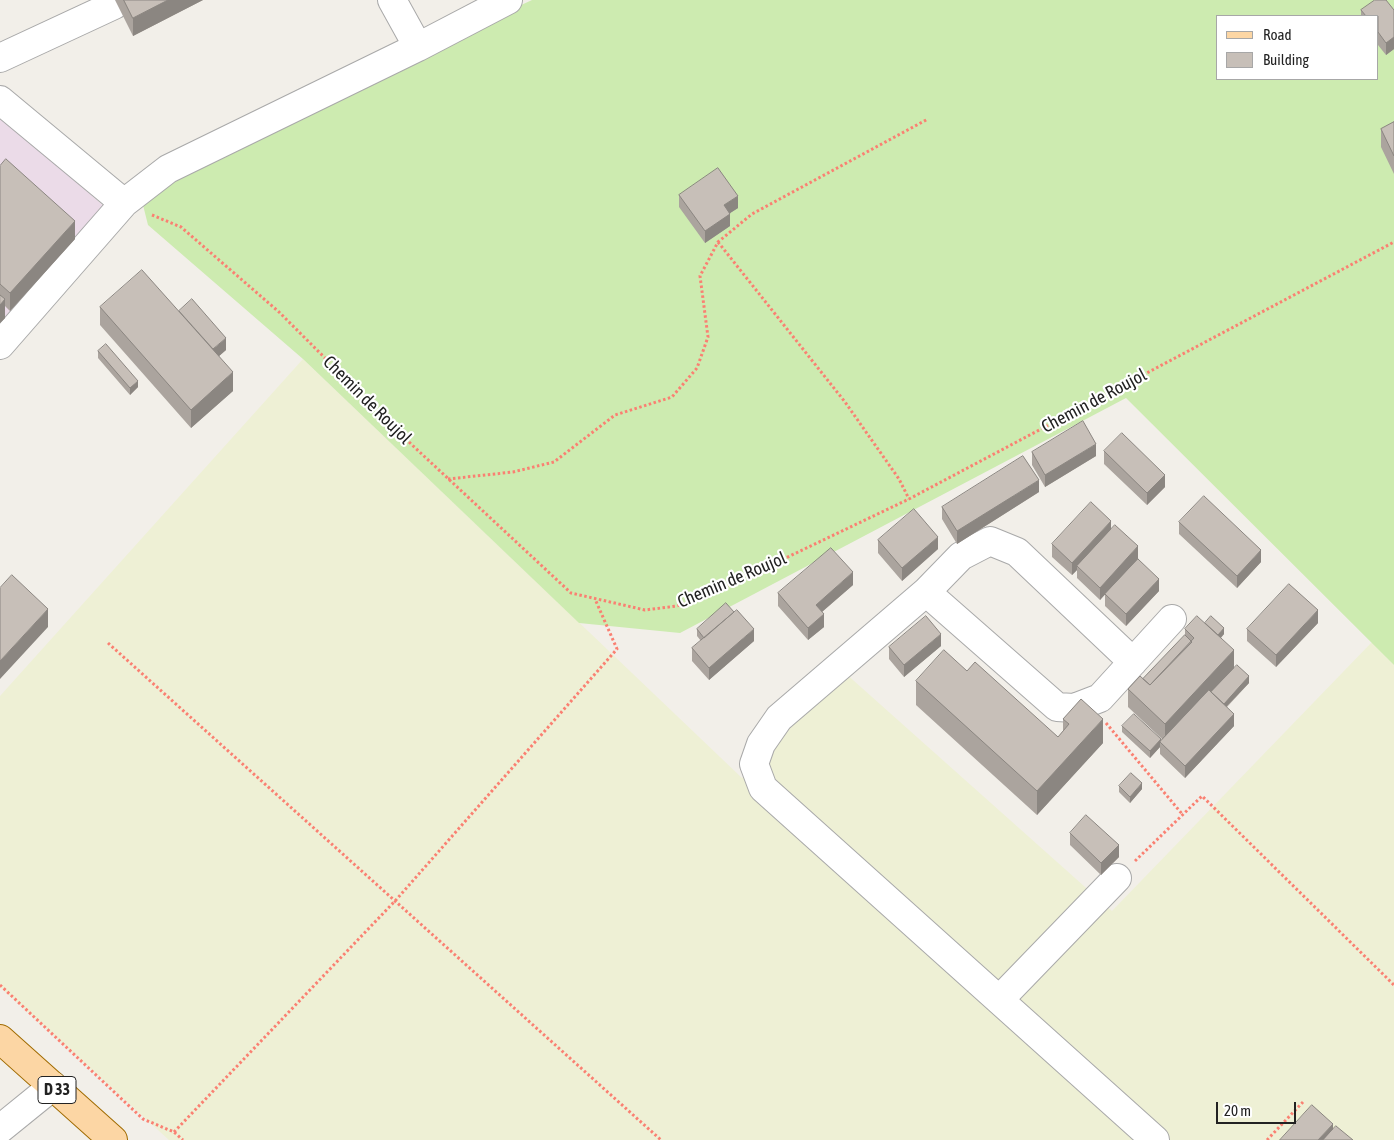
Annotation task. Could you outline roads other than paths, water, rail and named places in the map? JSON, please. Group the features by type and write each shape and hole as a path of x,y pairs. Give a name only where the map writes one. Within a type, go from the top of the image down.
{"main road":[{"name":"D 33","path":"0,1039 113,1140"}],"lane":[{"path":"392,0 418,47"},
{"path":"0,345 124,203 168,169 418,47 508,0"},
{"path":"0,58 114,6"},
{"path":"0,100 124,203"},
{"path":"1133,662 1017,552 990,541 962,556 926,592 779,718 760,744 754,764 763,788 1155,1140"},
{"path":"926,592 1057,707 1074,708 1100,698 1172,619"},
{"path":"999,1000 1118,878"},
{"path":"0,1129 53,1086"}]}
